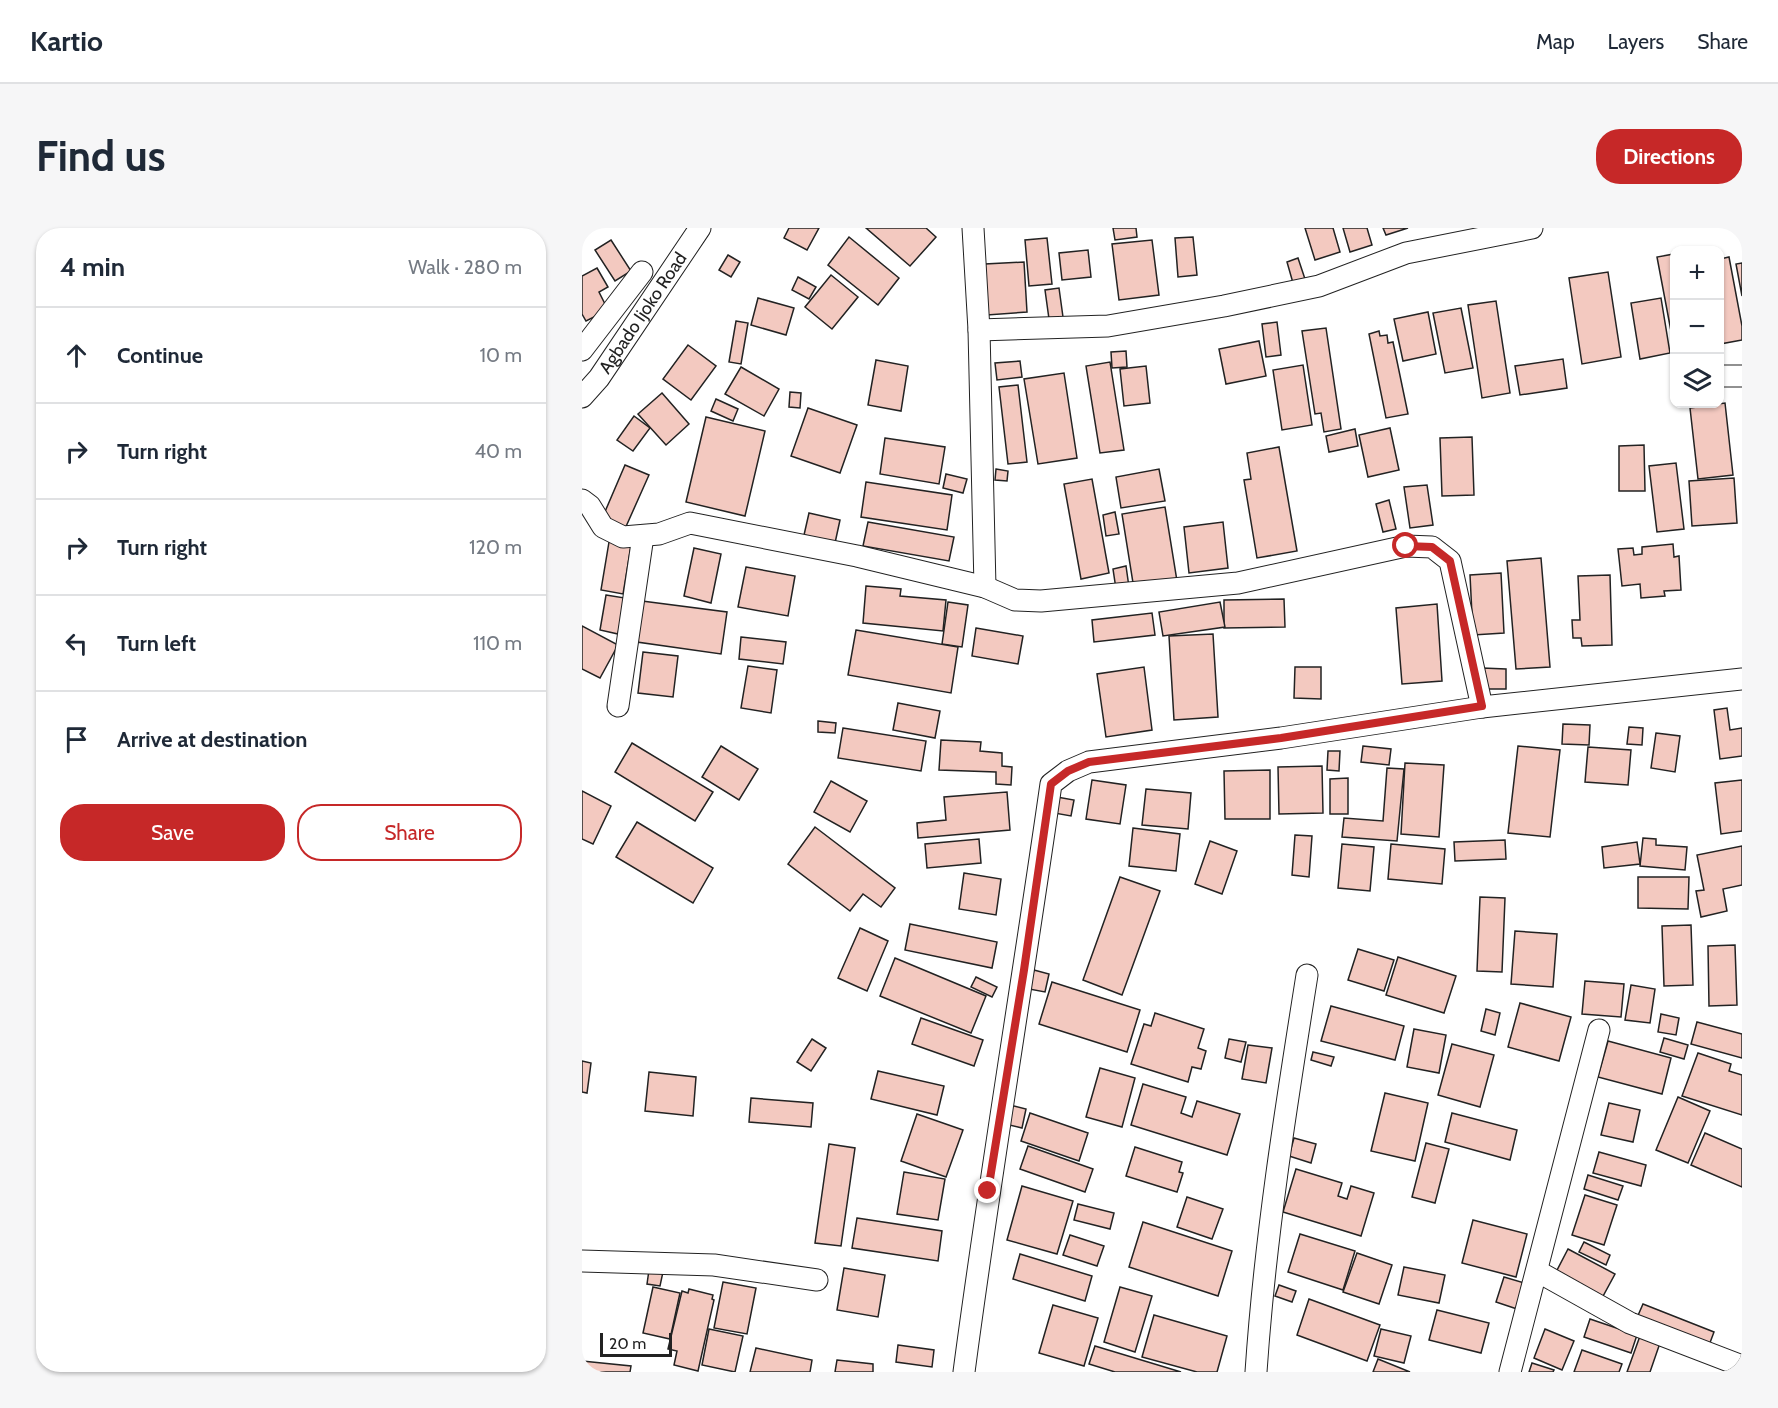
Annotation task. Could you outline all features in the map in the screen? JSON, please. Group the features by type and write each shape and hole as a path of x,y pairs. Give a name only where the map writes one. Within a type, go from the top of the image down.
{"street":[{"name":"Agbado Ijoko Road","path":"582,398 599,378 700,228"},
{"path":"973,228 979,330 985,587"},
{"path":"979,330 1108,326 1224,306 1319,286 1406,253 1532,228"},
{"path":"582,350 642,272"},
{"path":"1724,376 1742,376"},
{"path":"582,500 590,506 603,527 623,537 659,534 690,523 857,556 985,587 1015,600 1041,601 1238,583 1406,546 1432,547 1450,561 1482,706"},
{"path":"618,706 643,536"},
{"path":"964,1372 988,1191 1051,784 1068,771 1089,762 1281,738 1482,706 1742,679"},
{"path":"1256,1372 1260,1302 1281,1135 1307,975"},
{"path":"1510,1372 1599,1030"},
{"path":"582,1261 714,1265 817,1280"},
{"path":"1538,1271 1630,1323 1740,1364"}],"building":[{"path":"789,228 819,228 807,250 784,238"},
{"path":"866,228 926,228 936,237 910,266"},
{"path":"1113,228 1136,228 1137,237 1115,240"},
{"path":"1305,228 1333,228 1340,252 1315,260"},
{"path":"1343,228 1367,228 1372,245 1350,252"},
{"path":"1383,228 1408,228 1386,235"},
{"path":"849,237 899,278 878,305 828,265"},
{"path":"1193,237 1197,275 1178,277 1175,238"},
{"path":"1047,238 1052,284 1029,286 1025,240"},
{"path":"611,240 631,271 615,281 595,250"},
{"path":"1152,240 1159,295 1119,300 1112,244"},
{"path":"1088,250 1091,277 1062,280 1059,253"},
{"path":"728,255 740,262 731,277 719,270"},
{"path":"1670,255 1670,326 1657,257"},
{"path":"1729,257 1742,326 1742,340 1724,343 1724,300 1724,258"},
{"path":"1298,258 1305,279 1293,283 1287,262"},
{"path":"1024,262 1027,312 987,315 985,264"},
{"path":"1742,263 1742,296 1736,264"},
{"path":"597,268 608,287 599,292 608,310 586,321 582,314 582,276"},
{"path":"1608,272 1621,357 1582,364 1569,278"},
{"path":"831,275 858,297 832,329 805,307"},
{"path":"798,277 816,287 809,299 792,290"},
{"path":"1059,288 1063,317 1049,319 1045,290"},
{"path":"758,298 794,308 786,335 751,325"},
{"path":"1661,298 1670,353 1640,359 1631,303"},
{"path":"1496,301 1510,393 1482,398 1468,305"},
{"path":"1461,308 1473,368 1445,373 1433,313"},
{"path":"1428,312 1436,354 1403,361 1394,319"},
{"path":"736,321 748,323 741,364 729,362"},
{"path":"1277,322 1281,355 1266,357 1262,324"},
{"path":"1326,328 1341,429 1324,432 1321,413 1315,414 1302,331"},
{"path":"1379,331 1380,336 1387,335 1388,343 1393,342 1408,414 1386,418 1369,334"},
{"path":"1259,341 1266,376 1226,384 1219,349"},
{"path":"688,345 716,366 691,400 663,379"},
{"path":"1126,351 1127,367 1112,368 1111,352"},
{"path":"1563,359 1567,388 1520,395 1515,366"},
{"path":"876,360 908,366 901,411 868,405"},
{"path":"1020,361 1022,377 997,380 995,363"},
{"path":"1110,362 1124,450 1100,453 1086,366"},
{"path":"1303,365 1312,425 1282,430 1273,370"},
{"path":"1146,366 1150,403 1124,406 1120,369"},
{"path":"741,367 779,389 764,416 725,394"},
{"path":"1064,373 1077,458 1038,464 1024,379"},
{"path":"1018,385 1027,462 1008,464 999,387"},
{"path":"790,392 801,393 800,408 789,407"},
{"path":"662,393 689,424 666,445 638,414"},
{"path":"716,399 738,409 733,421 711,411"},
{"path":"1724,403 1733,475 1698,479 1690,408 1724,408"},
{"path":"808,408 857,425 840,473 791,456"},
{"path":"634,416 650,428 633,451 617,440"},
{"path":"706,417 765,431 745,516 686,502"},
{"path":"1390,428 1399,470 1368,477 1359,435"},
{"path":"1355,429 1358,446 1329,452 1326,436"},
{"path":"1472,437 1474,495 1442,496 1440,438"},
{"path":"885,438 945,447 939,484 880,474"},
{"path":"1644,445 1645,491 1619,491 1619,446"},
{"path":"1279,447 1297,551 1257,558 1244,480 1251,479 1247,453"},
{"path":"1676,463 1684,529 1657,532 1649,466"},
{"path":"625,465 649,475 624,531 601,521"},
{"path":"996,469 1008,471 1007,481 995,480"},
{"path":"1159,469 1165,501 1121,508 1116,477"},
{"path":"946,474 967,479 963,493 943,488"},
{"path":"1734,478 1737,523 1692,526 1689,481"},
{"path":"1092,479 1109,573 1081,579 1064,484"},
{"path":"866,482 952,495 947,530 861,517"},
{"path":"1427,485 1433,525 1410,528 1404,487"},
{"path":"1389,500 1396,529 1383,532 1376,504"},
{"path":"1165,507 1177,581 1134,589 1122,514"},
{"path":"1115,512 1119,534 1106,536 1103,515"},
{"path":"809,513 840,520 835,543 804,535"},
{"path":"868,522 954,537 949,561 863,546"},
{"path":"1223,522 1228,568 1189,573 1184,527"},
{"path":"609,542 631,546 623,594 601,590"},
{"path":"1673,544 1674,557 1679,556 1681,590 1664,591 1665,596 1641,598 1640,584 1622,586 1618,549 1633,548 1634,555 1642,554 1642,547"},
{"path":"694,548 721,554 711,603 684,596"},
{"path":"1541,558 1550,667 1516,669 1507,561"},
{"path":"1126,566 1129,587 1116,589 1113,569"},
{"path":"746,567 795,576 788,616 738,607"},
{"path":"1501,573 1504,633 1473,635 1470,575"},
{"path":"1610,575 1612,645 1582,646 1581,638 1573,638 1572,620 1580,620 1578,576"},
{"path":"866,586 901,589 900,596 946,600 943,631 863,623"},
{"path":"606,595 625,598 618,634 600,630"},
{"path":"1284,599 1285,627 1224,628 1224,600"},
{"path":"642,601 727,612 721,654 637,642"},
{"path":"948,602 968,605 962,647 942,644"},
{"path":"1220,602 1225,627 1163,636 1159,612"},
{"path":"1437,604 1442,681 1402,684 1396,608"},
{"path":"1152,613 1155,635 1094,642 1092,620"},
{"path":"582,626 618,645 600,678 582,669"},
{"path":"976,628 1023,636 1018,664 972,656"},
{"path":"856,630 958,647 951,693 848,675"},
{"path":"1213,634 1218,717 1174,720 1169,636"},
{"path":"741,637 786,642 783,664 739,659"},
{"path":"643,652 678,656 673,697 638,693"},
{"path":"748,666 777,670 771,713 741,708"},
{"path":"1144,667 1152,730 1106,737 1097,674"},
{"path":"1295,667 1321,667 1321,699 1294,698"},
{"path":"1482,668 1506,669 1506,689 1481,689"},
{"path":"898,703 940,711 935,738 893,730"},
{"path":"1727,708 1730,730 1742,728 1742,756 1720,759 1714,710"},
{"path":"818,721 836,723 835,733 818,732"},
{"path":"1563,724 1590,725 1589,745 1562,744"},
{"path":"1629,727 1643,728 1642,745 1627,744"},
{"path":"843,728 926,741 921,771 838,758"},
{"path":"1656,733 1680,736 1675,772 1651,768"},
{"path":"941,740 981,742 980,751 1002,753 1002,766 1012,767 1011,785 996,784 996,772 939,770"},
{"path":"632,743 713,792 695,821 615,772"},
{"path":"721,746 758,769 739,800 702,777"},
{"path":"1363,746 1391,749 1389,765 1361,762"},
{"path":"1518,746 1560,750 1550,837 1508,833"},
{"path":"1588,747 1631,750 1628,785 1585,782"},
{"path":"1328,751 1340,751 1339,771 1327,770"},
{"path":"1405,763 1444,765 1439,837 1401,834"},
{"path":"1322,766 1323,813 1279,814 1278,767"},
{"path":"1387,768 1404,769 1397,841 1342,837 1344,818 1383,821"},
{"path":"1270,770 1270,819 1225,819 1224,771"},
{"path":"1348,778 1348,814 1330,814 1330,779"},
{"path":"1092,780 1126,785 1120,824 1086,819"},
{"path":"1742,780 1742,831 1721,834 1715,783"},
{"path":"831,781 867,801 850,832 814,812"},
{"path":"1146,789 1191,793 1188,829 1142,825"},
{"path":"582,791 611,806 593,844 582,839"},
{"path":"1007,792 1010,830 918,838 917,823 946,820 944,797"},
{"path":"1057,797 1074,800 1071,816 1054,813"},
{"path":"637,822 713,868 693,903 616,857"},
{"path":"815,827 895,888 881,907 863,894 850,911 788,864"},
{"path":"1133,828 1180,834 1176,871 1129,866"},
{"path":"1295,835 1312,836 1309,877 1292,875"},
{"path":"1643,838 1656,839 1656,845 1687,847 1685,870 1640,866"},
{"path":"979,839 981,863 927,868 925,844"},
{"path":"1505,840 1506,859 1455,861 1454,842"},
{"path":"1210,841 1237,851 1222,894 1195,884"},
{"path":"1637,842 1640,864 1604,868 1602,847"},
{"path":"1342,844 1374,847 1370,891 1338,888"},
{"path":"1391,844 1445,849 1442,884 1388,879"},
{"path":"1742,846 1742,885 1723,889 1727,911 1701,917 1696,891 1704,890 1697,855"},
{"path":"964,873 1001,879 996,915 959,909"},
{"path":"1120,877 1160,891 1122,995 1083,980"},
{"path":"1638,877 1689,877 1688,909 1638,908"},
{"path":"1480,897 1505,898 1502,972 1477,971"},
{"path":"910,924 997,942 992,968 905,950"},
{"path":"1691,925 1693,985 1664,986 1662,926"},
{"path":"860,928 888,941 867,991 838,978"},
{"path":"1515,931 1557,934 1553,987 1511,984"},
{"path":"1735,945 1737,1005 1709,1006 1708,946"},
{"path":"1358,949 1394,960 1384,991 1348,980"},
{"path":"1398,957 1456,976 1444,1013 1386,995"},
{"path":"895,958 986,996 971,1033 880,996"},
{"path":"1034,970 1049,974 1045,992 1029,989"},
{"path":"976,977 997,987 992,997 971,987"},
{"path":"1585,981 1624,984 1621,1017 1582,1014"},
{"path":"1052,982 1140,1010 1127,1052 1039,1024"},
{"path":"1631,985 1655,989 1650,1023 1625,1020"},
{"path":"1520,1003 1571,1017 1559,1061 1508,1047"},
{"path":"1331,1006 1404,1026 1395,1060 1321,1041"},
{"path":"1486,1009 1500,1013 1495,1035 1481,1031"},
{"path":"1155,1013 1204,1029 1198,1048 1206,1051 1201,1069 1192,1067 1188,1082 1131,1064 1144,1024 1151,1026"},
{"path":"1661,1014 1679,1018 1676,1035 1658,1032"},
{"path":"921,1018 983,1040 974,1066 912,1044"},
{"path":"1697,1022 1742,1034 1742,1058 1691,1044"},
{"path":"1414,1029 1446,1035 1439,1073 1407,1067"},
{"path":"1664,1038 1688,1045 1684,1059 1660,1052"},
{"path":"812,1039 826,1048 811,1071 797,1062"},
{"path":"1229,1039 1246,1042 1241,1062 1225,1058"},
{"path":"1608,1041 1671,1058 1662,1094 1598,1077"},
{"path":"1452,1044 1494,1055 1480,1107 1438,1095"},
{"path":"1248,1045 1272,1048 1266,1083 1242,1079"},
{"path":"1313,1052 1334,1057 1331,1066 1311,1060"},
{"path":"1698,1053 1731,1064 1729,1071 1742,1075 1742,1115 1682,1096"},
{"path":"582,1061 591,1063 587,1093 582,1092"},
{"path":"1100,1068 1135,1078 1122,1127 1086,1117"},
{"path":"878,1071 944,1086 937,1115 871,1099"},
{"path":"649,1072 696,1077 693,1116 645,1111"},
{"path":"1143,1084 1186,1097 1181,1113 1192,1117 1197,1101 1240,1114 1227,1155 1131,1125"},
{"path":"1385,1093 1428,1103 1415,1161 1371,1151"},
{"path":"1678,1097 1710,1111 1688,1163 1656,1150"},
{"path":"751,1098 813,1103 811,1127 749,1122"},
{"path":"1609,1103 1640,1110 1633,1142 1601,1135"},
{"path":"1010,1105 1026,1109 1022,1128 1005,1124"},
{"path":"1030,1113 1088,1133 1079,1161 1021,1141"},
{"path":"1452,1113 1517,1130 1510,1160 1445,1142"},
{"path":"917,1114 963,1130 946,1177 901,1161"},
{"path":"1705,1133 1742,1149 1742,1187 1691,1165"},
{"path":"1294,1138 1316,1144 1311,1163 1289,1156"},
{"path":"1426,1143 1449,1149 1435,1203 1412,1197"},
{"path":"829,1144 855,1148 841,1246 815,1243"},
{"path":"1028,1146 1093,1169 1085,1192 1020,1169"},
{"path":"1135,1147 1182,1162 1179,1172 1183,1173 1177,1192 1126,1176"},
{"path":"1599,1152 1646,1165 1641,1186 1593,1173"},
{"path":"1296,1169 1342,1183 1338,1196 1347,1199 1351,1186 1374,1193 1361,1236 1283,1212"},
{"path":"904,1172 945,1179 938,1220 897,1214"},
{"path":"1588,1175 1623,1186 1618,1200 1584,1189"},
{"path":"1022,1186 1073,1201 1057,1254 1007,1240"},
{"path":"1585,1195 1617,1205 1604,1245 1572,1235"},
{"path":"1187,1197 1223,1209 1212,1239 1177,1227"},
{"path":"1078,1204 1114,1213 1110,1229 1074,1220"},
{"path":"857,1218 942,1231 938,1261 852,1248"},
{"path":"1473,1220 1527,1234 1516,1277 1462,1263"},
{"path":"1143,1222 1232,1251 1218,1296 1129,1267"},
{"path":"1300,1234 1355,1251 1343,1290 1288,1272"},
{"path":"1070,1235 1104,1246 1097,1266 1063,1255"},
{"path":"1584,1242 1610,1255 1606,1265 1579,1252"},
{"path":"1568,1249 1615,1274 1602,1298 1555,1274"},
{"path":"1357,1253 1392,1265 1379,1304 1343,1292"},
{"path":"1020,1254 1092,1276 1085,1301 1013,1279"},
{"path":"1404,1267 1445,1275 1439,1303 1398,1295"},
{"path":"844,1268 885,1275 878,1317 837,1310"},
{"path":"649,1270 663,1272 660,1286 647,1284"},
{"path":"1504,1277 1531,1285 1523,1311 1496,1302"},
{"path":"723,1282 756,1288 747,1334 714,1328"},
{"path":"1279,1285 1296,1291 1292,1302 1275,1296"},
{"path":"653,1287 680,1293 670,1339 643,1333"},
{"path":"1120,1287 1152,1296 1135,1352 1104,1342"},
{"path":"689,1289 713,1295 714,1300 698,1371 674,1365 677,1351 668,1349 682,1291 688,1293"},
{"path":"1309,1299 1380,1325 1367,1361 1297,1335"},
{"path":"1643,1304 1714,1332 1708,1348 1636,1320"},
{"path":"1053,1305 1098,1318 1084,1366 1039,1353"},
{"path":"1437,1310 1489,1323 1481,1353 1429,1340"},
{"path":"1154,1315 1227,1336 1217,1372 1197,1372 1142,1357"},
{"path":"1590,1319 1637,1335 1631,1353 1584,1337"},
{"path":"709,1329 743,1336 735,1372 702,1365"},
{"path":"1381,1329 1411,1336 1404,1363 1374,1356"},
{"path":"1545,1329 1574,1341 1562,1370 1534,1358"},
{"path":"1640,1336 1660,1343 1650,1372 1627,1372"},
{"path":"898,1345 934,1350 932,1367 896,1362"},
{"path":"1095,1346 1181,1372 1115,1372 1089,1364"},
{"path":"756,1348 812,1360 810,1372 750,1372"},
{"path":"1582,1350 1622,1364 1619,1372 1574,1372"},
{"path":"1378,1359 1410,1372 1373,1372"},
{"path":"837,1360 873,1364 873,1372 835,1372"},
{"path":"582,1361 631,1366 630,1372 582,1372"},
{"path":"1532,1363 1554,1370 1553,1372 1529,1372"}],"route":[{"path":"988,1191 1051,784 1068,771 1089,762 1281,738 1482,706 1450,561 1432,547 1406,546"}]}
